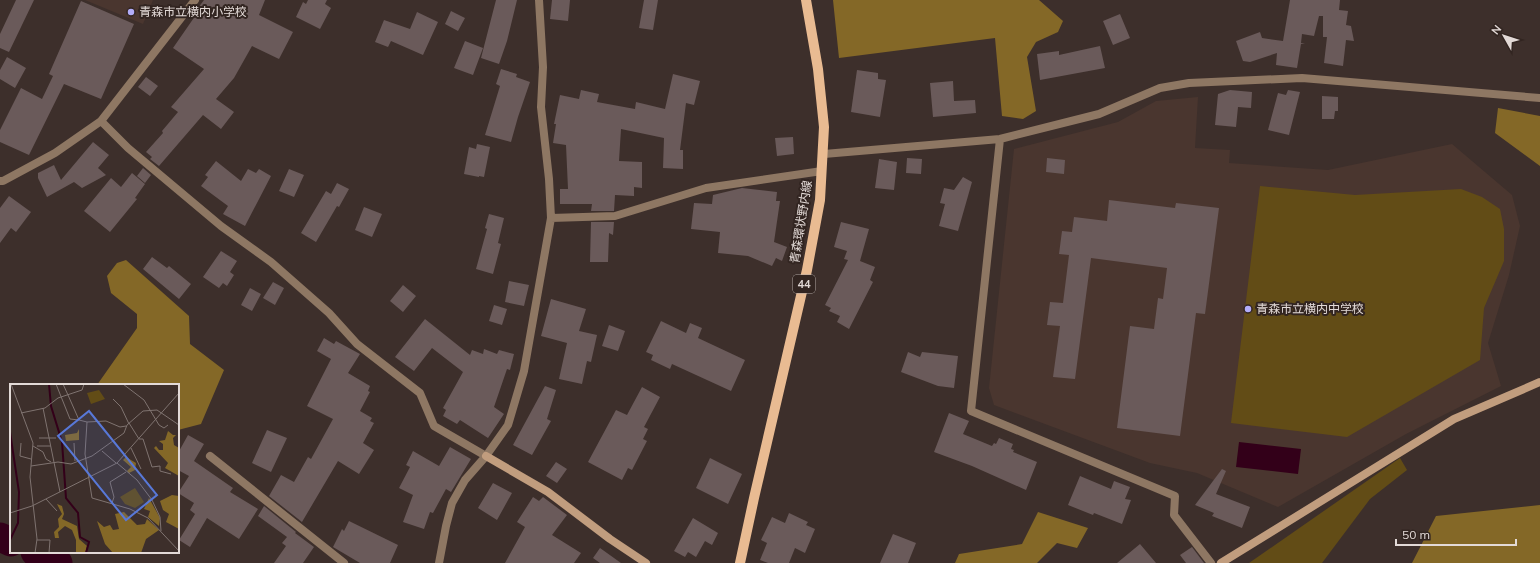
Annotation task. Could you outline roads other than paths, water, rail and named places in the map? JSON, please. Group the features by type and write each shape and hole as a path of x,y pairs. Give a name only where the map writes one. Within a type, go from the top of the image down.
{"main road":[{"name":"青森環状野内線","path":"740,563 807,270 820,200 824,154 824,127 818,69 806,0"}],"street":[{"path":"1,183 55,153 101,121 195,0"},
{"path":"439,563 452,503 465,480 486,456 508,425 524,371 551,218 549,179 541,107 543,66 540,0"},
{"path":"824,154 1000,139 1099,114 1160,88 1189,84 1302,78 1540,98"},
{"path":"101,121 128,148 221,226 271,262 330,313 357,344 420,393 434,426 548,492 610,539 646,563"},
{"path":"1000,139 971,411 1175,496 1174,515 1211,563"},
{"path":"551,218 615,216 706,188 822,171"},
{"path":"1221,563 1454,419 1540,382"},
{"path":"210,456 344,563"}],"waterway":[{"path":"0,537 10,542"},
{"path":"37,553 58,563"}],"place":[{"name":"青森市立横内小学校","path":"131,12"},
{"name":"青森市立横内中学校","path":"1248,309"}]}
